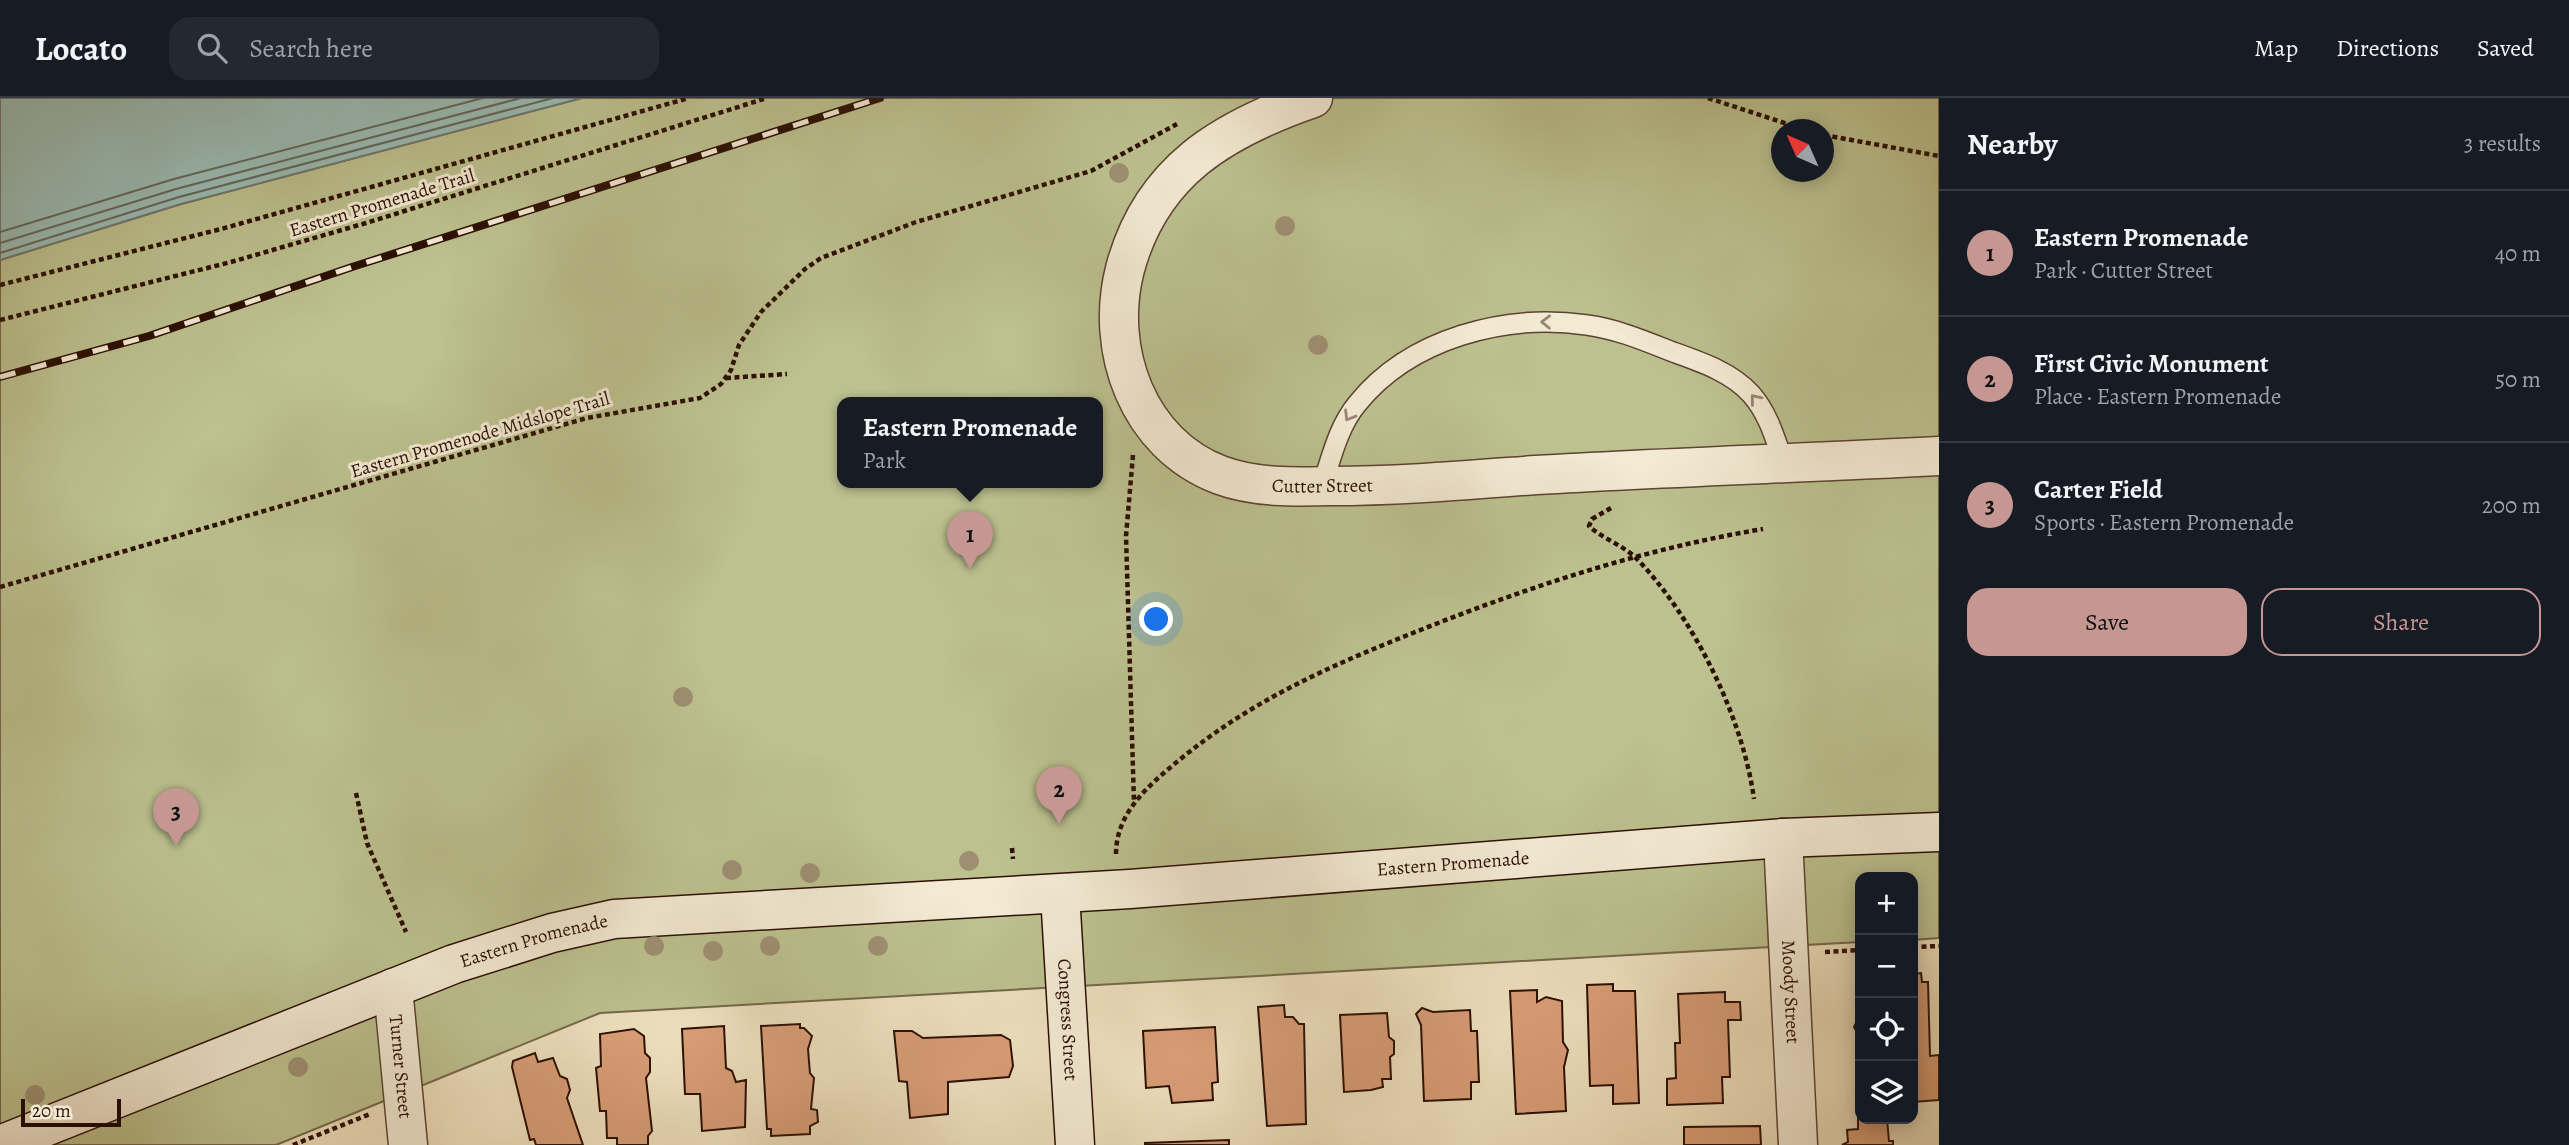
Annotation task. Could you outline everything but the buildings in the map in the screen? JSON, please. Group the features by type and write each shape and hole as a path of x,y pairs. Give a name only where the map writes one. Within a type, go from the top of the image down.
{"street":[{"name":"Cutter Street","path":"1313,98 1232,131 1204,149 1170,182 1142,223 1128,258 1119,298 1118,332 1126,371 1139,402 1160,432 1184,455 1213,472 1240,480 1322,486 1783,461 1939,456"},
{"name":"Eastern Promenade","path":"0,1145 454,964 527,940 614,919 1060,894 1783,838 1939,832"},
{"name":"Moody Street","path":"1783,838 1798,1145"},
{"name":"Congress Street","path":"1060,894 1075,1145"},
{"name":"Turner Street","path":"393,988 408,1145"}],"lane":[{"path":"1322,486 1349,415 1369,391 1391,371 1460,335 1534,322 1588,325 1627,334 1727,375 1745,388 1763,409 1783,461"}],"path":[{"path":"0,285 221,229 689,98"},
{"name":"Eastern Promenade Trail","path":"0,320 231,262 366,223 767,98"},
{"path":"1709,98 1773,119"},
{"path":"787,374 726,378 739,345 761,312 805,268 867,238 1091,171 1182,121"},
{"path":"1834,137 1939,156"},
{"name":"Eastern Promenode Midslope Trail","path":"0,587 587,418 693,400 712,392 726,378"},
{"path":"1133,454 1126,536 1133,804"},
{"path":"1631,469 1631,496 1592,519 1589,526 1635,557 1681,616 1737,727 1754,799"},
{"path":"1116,861 1116,839 1133,804 1209,736 1293,683 1485,605 1635,557 1763,529"},
{"path":"356,793 367,843 406,932"},
{"path":"1918,947 1939,946"},
{"path":"1825,952 1855,950"},
{"path":"293,1145 377,1111"},
{"path":"313,1137 313,1145"}],"green space":[{"path":"582,98 1939,98 1939,938 1918,940 1918,872 1855,872 1855,942 600,1013 276,1145 0,1145 0,260 181,204"}],"water":[{"path":"0,98 582,98 181,204 0,260"}],"railway":[{"path":"0,377 149,336 352,267 880,98"}],"place":[{"name":"Eastern Promenade","path":"970,569"},
{"name":"First Civic Monument","path":"1059,824"},
{"name":"Carter Field","path":"176,846"}]}
